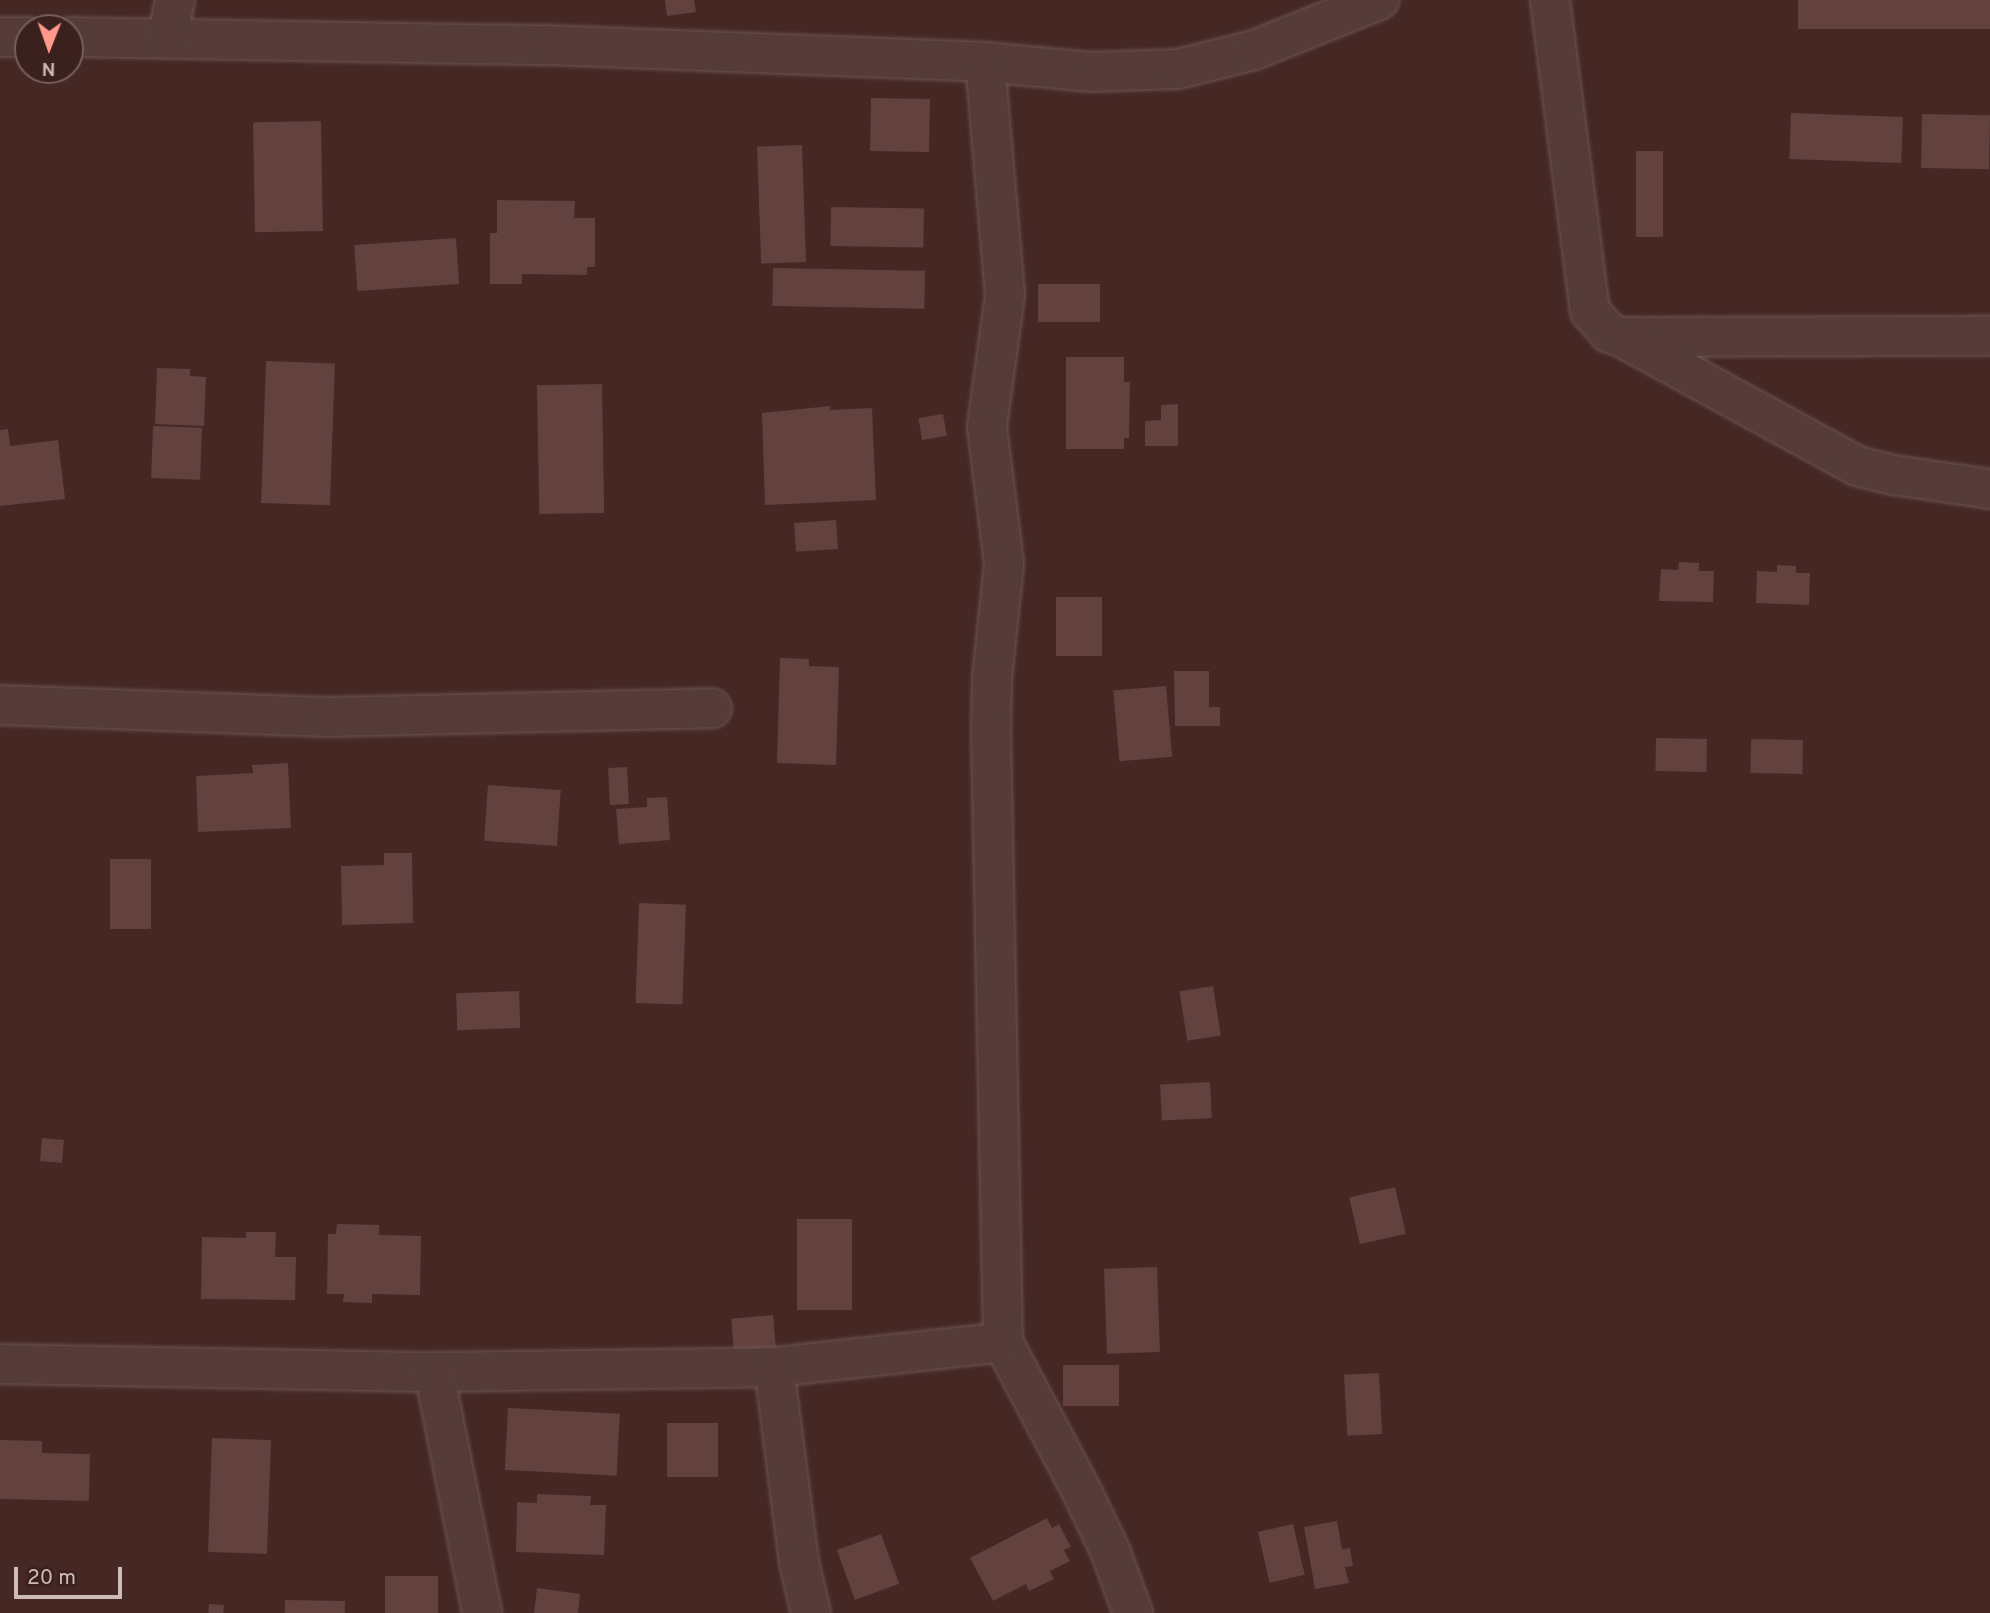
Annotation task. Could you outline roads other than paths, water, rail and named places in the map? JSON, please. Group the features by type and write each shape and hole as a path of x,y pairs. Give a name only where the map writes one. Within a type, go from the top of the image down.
{"street":[{"path":"167,38 175,0"},
{"path":"84,37 547,45 985,62 1091,72 1178,69 1254,50 1379,0"},
{"path":"1550,0 1590,311 1609,333 1622,337 1857,466 1894,475 1990,489"},
{"path":"985,62 1005,295 987,427 1004,564 992,679 991,733 1003,1342 1083,1494 1111,1553 1133,1613"},
{"path":"1622,337 1990,336"},
{"path":"0,705 327,718 712,708"},
{"path":"0,1364 433,1373 774,1367 1003,1342"},
{"path":"774,1367 799,1562 811,1613"},
{"path":"433,1373 482,1613"}]}
